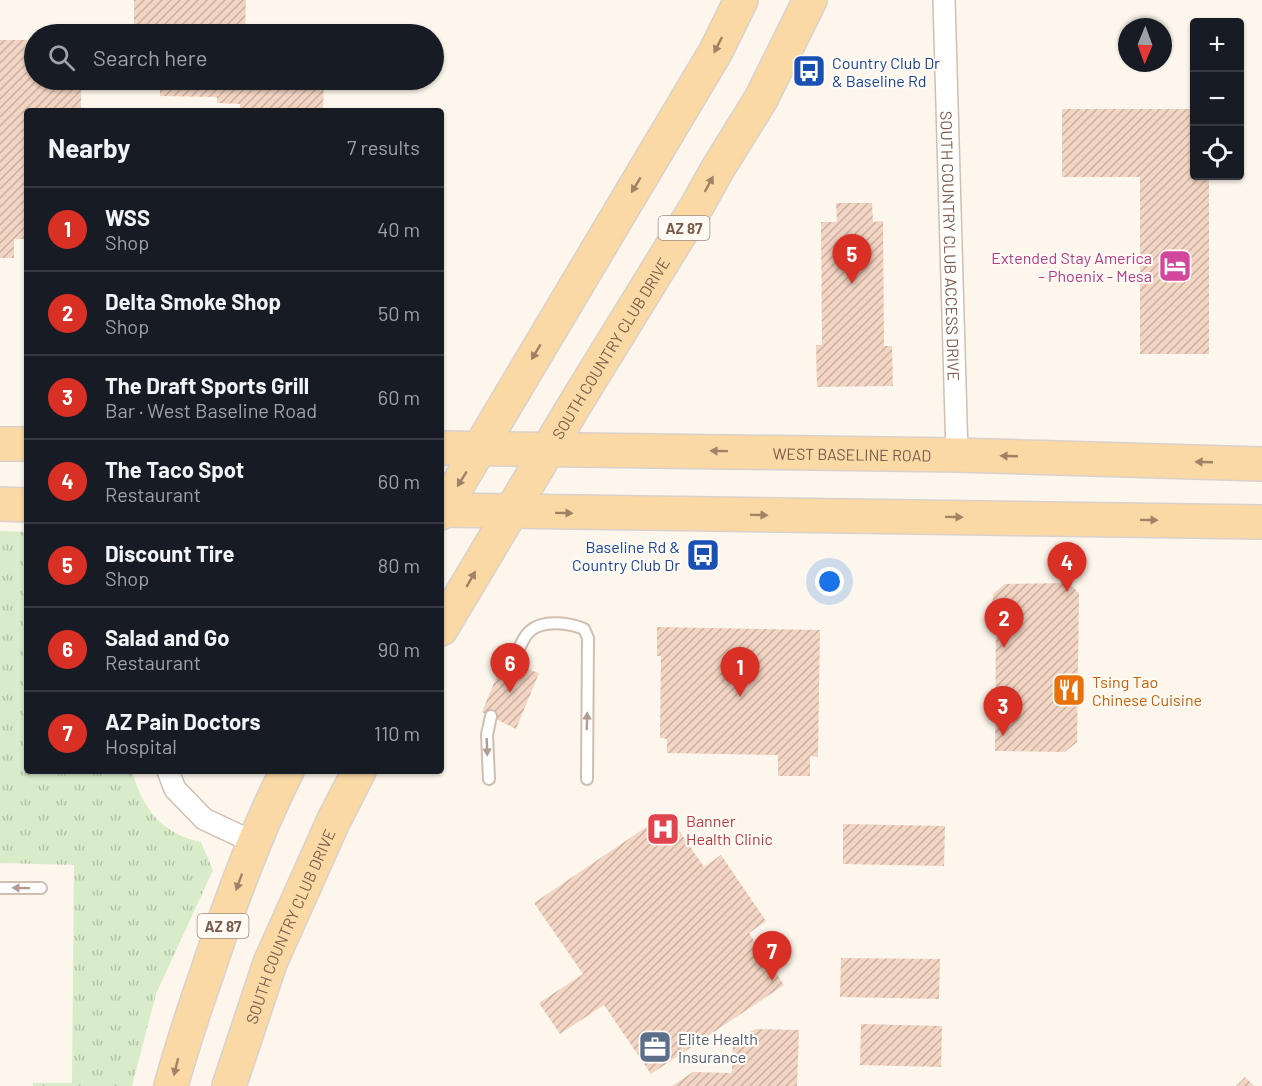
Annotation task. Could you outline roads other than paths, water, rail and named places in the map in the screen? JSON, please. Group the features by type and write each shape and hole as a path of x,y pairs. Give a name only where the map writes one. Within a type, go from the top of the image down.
{"main road":[{"path":"444,508 716,51 741,0"},
{"name":"SOUTH COUNTRY CLUB DRIVE","path":"444,624 761,99 810,0"},
{"path":"0,444 24,444"},
{"name":"WEST BASELINE ROAD","path":"444,448 957,455 1262,464"},
{"path":"0,504 24,505"},
{"path":"444,511 1262,522"},
{"name":"AZ 87","path":"171,1086 179,1056 253,842 286,774"},
{"name":"SOUTH COUNTRY CLUB DRIVE","path":"230,1086 270,963 333,822 357,774"}],"street":[{"name":"SOUTH COUNTRY CLUB ACCESS DRIVE","path":"944,0 957,455"},
{"path":"169,774 175,789 204,819 253,842"}],"lane":[{"path":"513,665 528,632 538,626 572,624 585,629 588,638 587,779"},
{"path":"489,779 487,735 491,716"},
{"path":"0,888 41,888"}],"place":[{"name":"Country Club Dr & Baseline Rd","path":"809,71"},
{"name":"Extended Stay America - Phoenix - Mesa","path":"1175,266"},
{"name":"Discount Tire","path":"852,284"},
{"name":"Baseline Rd & Country Club Dr","path":"703,555"},
{"name":"The Taco Spot","path":"1067,592"},
{"name":"Delta Smoke Shop","path":"1004,648"},
{"name":"Tsing Tao Chinese Cuisine","path":"1069,690"},
{"name":"Salad and Go","path":"510,693"},
{"name":"WSS","path":"740,697"},
{"name":"The Draft Sports Grill","path":"1003,736"},
{"name":"Banner Health Clinic","path":"663,829"},
{"name":"AZ Pain Doctors","path":"772,981"},
{"name":"Elite Health Insurance","path":"655,1047"}]}
